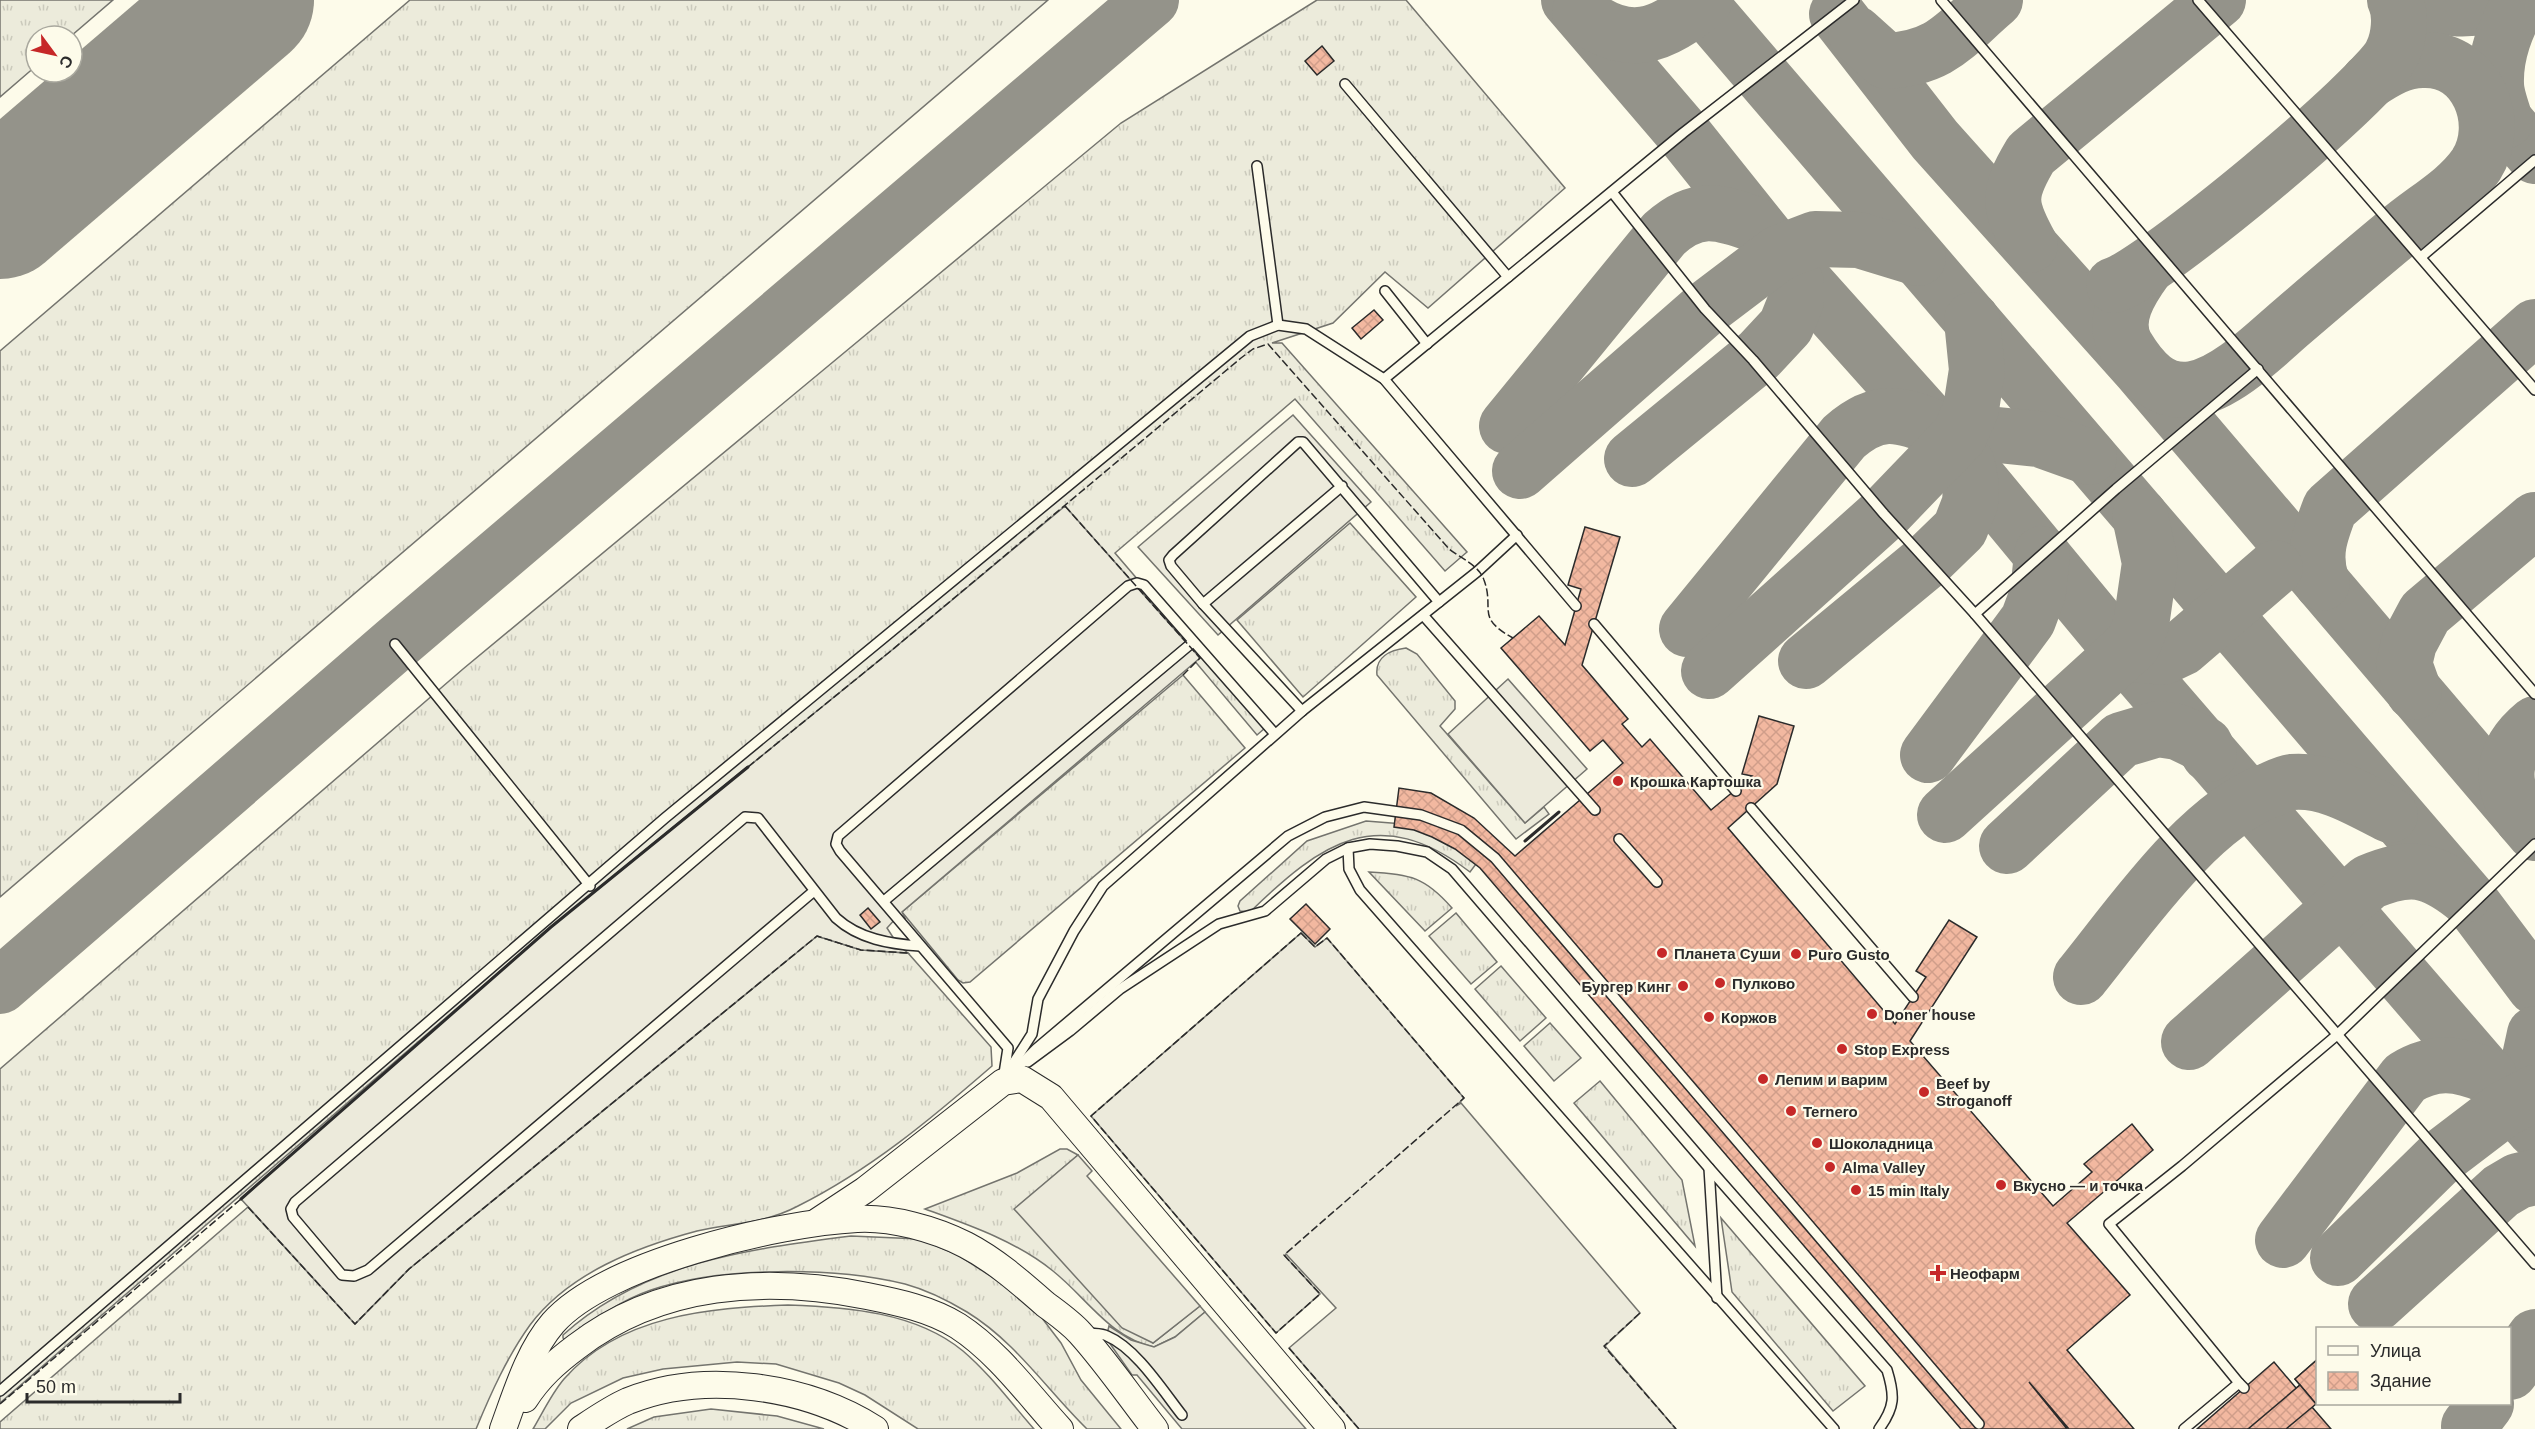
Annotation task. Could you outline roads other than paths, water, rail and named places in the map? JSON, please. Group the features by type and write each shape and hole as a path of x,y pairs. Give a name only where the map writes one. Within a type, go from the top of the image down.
{"street":[{"path":"811,1225 865,1190 1002,1082 1022,1079 1051,1097 1332,1429"},
{"path":"503,1429 538,1345 552,1324 600,1288 637,1269 721,1242 811,1225 858,1219 924,1227 964,1244 995,1262 1079,1331 1155,1429"},
{"path":"508,1429 543,1374 602,1327 642,1307 693,1292 761,1285 835,1290 915,1307 957,1325 992,1353 1060,1429"},
{"path":"581,1429 629,1401 686,1388 722,1386 780,1392 810,1399 875,1429"}],"lane":[{"path":"1384,380 1612,192 1854,0"},
{"path":"1941,0 2535,694"},
{"path":"2198,0 2535,390"},
{"path":"1345,84 1508,277"},
{"path":"2421,257 2535,160"},
{"path":"1257,166 1278,325"},
{"path":"1612,192 1705,309 1753,360 1884,514 1975,614 2535,1264"},
{"path":"1385,291 1427,344"},
{"path":"0,1391 590,886 665,818 1250,336 1278,325 1306,329 1384,380 1576,606"},
{"path":"1975,614 2116,489 2258,369"},
{"path":"1302,711 1203,604 1171,566 1169,560 1298,442 1308,446 1439,602"},
{"path":"1203,604 1342,486"},
{"path":"1002,1082 1032,1034 1038,999 1074,932 1103,886 1302,711 1439,602 1517,536"},
{"path":"1002,1082 1008,1048 840,851 836,844 838,836 1128,586 1137,582 1144,585 1275,734"},
{"path":"1423,615 1595,810"},
{"path":"1594,624 1736,790"},
{"path":"884,901 1193,642"},
{"path":"395,644 590,886"},
{"path":"1002,1082 1036,1048 1288,836 1325,817 1364,807 1421,814 1461,830 1495,858 1979,1424"},
{"path":"1751,808 1913,997"},
{"path":"814,891 368,1270 354,1276 342,1275 293,1217 291,1209 295,1202 745,817 758,818 814,891 848,929 898,945 920,946"},
{"path":"1619,838 1657,882"},
{"path":"1002,1082 1070,1031 1120,989 1219,924 1265,911 1326,859 1348,848 1370,844 1427,852 1452,869 1709,1168 1887,1370 1893,1389 1892,1409 1879,1429"},
{"path":"2184,1429 2241,1386 2109,1224 2182,1166 2337,1035 2535,844"},
{"path":"1348,848 1349,869 1360,890 1831,1425 1819,1429"},
{"path":"1709,1168 1717,1298"},
{"path":"1079,1331 1105,1335 1120,1344 1145,1368 1182,1415"}],"place":[{"name":"Крошка Картошка","path":"1618,781"},
{"name":"Планета Суши","path":"1662,953"},
{"name":"Puro Gusto","path":"1796,954"},
{"name":"Пулково","path":"1720,983"},
{"name":"Бургер Кинг","path":"1683,986"},
{"name":"Doner house","path":"1872,1014"},
{"name":"Коржов","path":"1709,1017"},
{"name":"Stop Express","path":"1842,1049"},
{"name":"Лепим и варим","path":"1763,1079"},
{"name":"Beef by Stroganoff","path":"1924,1092"},
{"name":"Ternero","path":"1791,1111"},
{"name":"Шоколадница","path":"1817,1143"},
{"name":"Alma Valley","path":"1830,1167"},
{"name":"Вкусно — и точка","path":"2001,1185"},
{"name":"15 min Italy","path":"1856,1190"},
{"name":"Неофарм","path":"1938,1273"}]}
